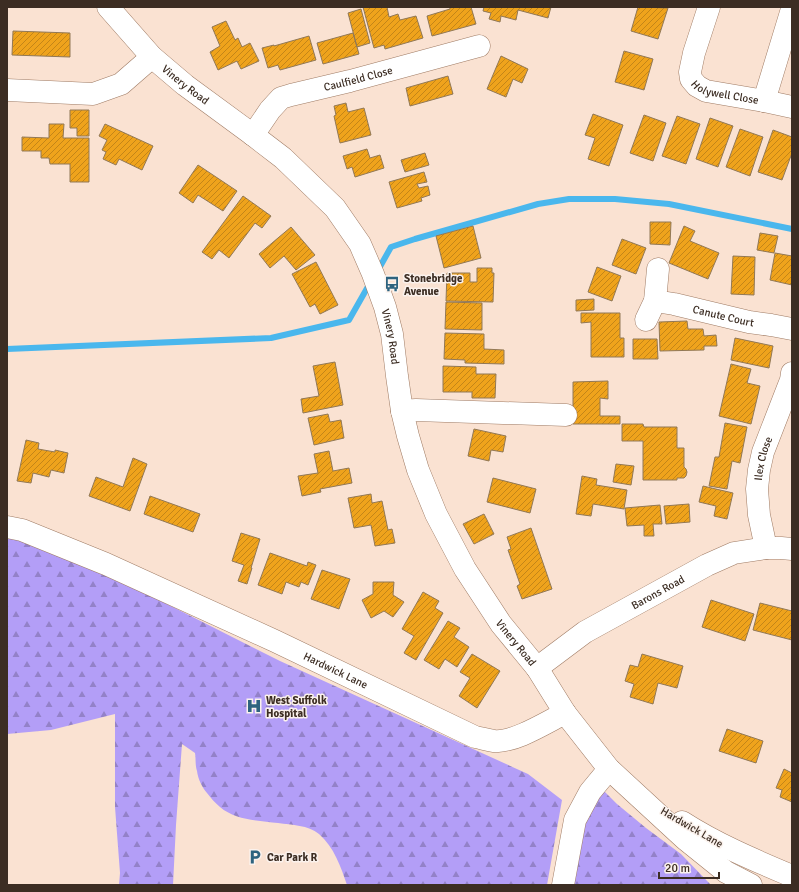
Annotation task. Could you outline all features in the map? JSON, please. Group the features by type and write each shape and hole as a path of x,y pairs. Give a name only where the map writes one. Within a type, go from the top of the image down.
{"street":[{"name":"Vinery Road","path":"108,7 152,57 185,85 283,158 335,208 360,244 385,307 392,334 402,411 408,436 418,470 436,514 465,569 501,624 536,668 565,713"},
{"name":"Holywell Close","path":"709,7 694,53 690,72 691,79 697,86 706,91 792,107"},
{"name":"Holywell Close","path":"764,101 792,9"},
{"name":"Caulfield Close","path":"253,135 270,110 281,98 479,46"},
{"path":"7,90 93,94 121,84 152,57"},
{"name":"Canute Court","path":"658,269 650,311 674,304 749,322 792,330"},
{"name":"Ilex Close","path":"766,548 759,515 757,489 759,470 763,452 791,380 792,373"},
{"path":"402,411 416,410 566,415"},
{"name":"Hardwick Lane","path":"7,527 22,530 113,568 275,641 475,737 495,741 512,739 565,713 609,769 685,840 726,872 751,885"},
{"name":"Barons Road","path":"536,668 585,632 707,565 734,553 766,548 792,549"},
{"path":"564,885 575,820 590,792 609,769"},
{"name":"Hardwick Lane","path":"636,794 698,832 743,855 792,876"}],"green space":[{"name":"West Suffolk Hospital","path":"7,532 64,552 280,661 528,774 562,800 547,885 347,885 333,851 324,839 315,831 300,826 240,817 233,815 218,805 200,783 196,769 195,753 182,744 173,885 119,885 120,873 115,807 115,714 51,730 7,734"},
{"path":"604,791 646,828 681,854 711,885 570,885 584,818"}],"building":[{"path":"363,7 387,7 389,17 398,14 400,20 416,16 423,38 385,49 384,45 374,48"},
{"path":"450,7 471,7 476,24 432,36 427,16 450,9"},
{"path":"484,7 551,7 548,18 518,10 516,20 501,16 500,22 489,19 491,13 483,11"},
{"path":"638,7 668,8 658,39 631,31"},
{"path":"361,9 370,43 357,47 348,13"},
{"path":"226,21 235,40 238,38 242,47 250,43 259,61 241,69 237,61 218,70 210,52 220,46 212,27"},
{"path":"13,31 70,33 70,57 12,55"},
{"path":"353,33 359,54 323,64 317,43"},
{"path":"309,36 316,60 280,70 278,65 268,68 262,48"},
{"path":"624,51 653,59 644,90 615,82"},
{"path":"501,56 528,69 522,83 513,79 506,97 487,89"},
{"path":"448,76 453,94 410,106 406,88"},
{"path":"346,103 348,112 364,108 371,135 340,143 334,116 336,115 334,106"},
{"path":"70,110 89,110 89,136 77,136 77,128 70,128"},
{"path":"593,114 623,125 609,166 588,159 595,138 585,135"},
{"path":"644,115 666,123 653,161 630,153"},
{"path":"677,116 700,124 686,164 662,156"},
{"path":"710,118 733,126 718,167 696,159"},
{"path":"49,124 64,124 63,138 89,138 89,182 70,182 70,164 50,164 49,158 41,158 41,151 22,151 22,137 49,138"},
{"path":"105,124 153,146 142,170 119,159 116,165 103,159 106,152 102,150 107,140 99,136"},
{"path":"740,129 763,137 750,176 726,167"},
{"path":"773,130 792,137 792,153 782,180 758,172"},
{"path":"367,149 370,158 380,155 384,168 355,177 352,167 347,169 343,156"},
{"path":"425,153 429,165 405,172 401,160"},
{"path":"198,165 237,191 223,211 198,195 193,203 179,193"},
{"path":"424,172 427,182 417,184 419,188 428,186 430,195 421,198 422,201 397,208 389,182"},
{"path":"243,196 271,216 262,228 255,223 229,258 219,250 212,259 202,252"},
{"path":"650,222 671,222 670,245 650,244"},
{"path":"473,226 481,258 444,268 436,236"},
{"path":"684,226 695,231 690,241 719,253 708,279 669,263"},
{"path":"291,227 315,255 296,270 284,256 270,268 259,254"},
{"path":"760,233 778,236 774,253 757,250"},
{"path":"622,239 646,248 636,274 612,265"},
{"path":"775,253 792,256 792,285 770,280"},
{"path":"733,256 755,257 754,295 731,294"},
{"path":"316,262 338,305 320,314 315,304 310,307 292,274"},
{"path":"597,267 621,276 612,301 588,292"},
{"path":"477,268 492,268 492,273 494,273 493,302 446,301 447,273 470,273 470,282 477,282"},
{"path":"594,299 594,310 576,311 576,300"},
{"path":"446,302 482,303 482,330 445,329"},
{"path":"581,313 620,313 620,338 624,338 624,357 591,357 591,322 581,323"},
{"path":"687,321 688,329 703,329 704,336 716,335 717,346 704,346 704,350 660,351 659,322"},
{"path":"445,333 484,334 484,349 504,350 504,364 465,363 465,360 444,359"},
{"path":"735,338 773,346 769,368 731,360"},
{"path":"633,339 657,339 658,359 633,359"},
{"path":"335,362 343,405 303,413 301,399 319,396 313,366"},
{"path":"731,364 751,369 747,383 760,386 751,424 719,416"},
{"path":"443,366 476,367 476,374 496,374 495,398 472,398 472,392 443,392"},
{"path":"608,381 608,399 600,398 600,416 620,416 620,424 573,424 573,382"},
{"path":"328,414 330,422 341,420 344,438 314,445 308,418"},
{"path":"725,423 747,427 740,463 732,461 727,489 709,486 715,457 719,457"},
{"path":"622,424 643,424 644,427 677,427 677,448 684,448 684,467 687,472 686,476 684,478 677,478 677,480 643,480 643,441 622,441"},
{"path":"474,429 506,436 503,452 491,450 489,461 468,456"},
{"path":"26,440 39,443 38,449 55,452 55,450 68,453 64,473 51,470 49,477 33,473 31,483 17,481"},
{"path":"329,451 333,471 349,468 352,483 320,489 321,492 302,496 298,476 318,473 314,454"},
{"path":"133,458 147,464 130,511 89,496 96,477 123,487"},
{"path":"616,464 634,466 631,485 613,482"},
{"path":"582,476 597,479 596,485 627,490 624,509 593,504 591,516 576,514"},
{"path":"493,478 536,489 530,513 487,502"},
{"path":"703,486 733,493 727,519 714,516 716,506 699,502"},
{"path":"371,494 372,503 382,501 388,530 392,529 395,543 375,546 371,525 354,528 348,498"},
{"path":"150,496 200,514 193,532 144,514"},
{"path":"689,504 690,522 666,524 664,506"},
{"path":"660,505 662,524 653,524 654,536 644,536 644,525 627,526 625,508"},
{"path":"484,514 494,534 474,544 463,524"},
{"path":"531,528 552,589 522,599 517,586 520,584 508,550 511,549 507,537"},
{"path":"241,533 260,539 247,584 238,581 244,565 232,561"},
{"path":"270,553 307,566 308,562 316,565 308,585 301,582 299,587 286,582 282,594 258,585"},
{"path":"322,570 350,579 339,609 311,599"},
{"path":"373,582 394,582 393,595 404,602 393,617 384,611 371,618 362,600 373,594"},
{"path":"423,592 439,601 435,608 443,613 416,660 404,653 414,636 402,629"},
{"path":"711,600 754,614 745,641 702,627"},
{"path":"760,603 792,611 792,640 753,630"},
{"path":"448,621 460,628 454,637 469,647 457,667 445,659 439,669 424,660"},
{"path":"472,654 500,671 477,708 459,696 470,678 460,672"},
{"path":"642,654 683,666 677,688 658,683 653,704 630,697 634,684 625,681 630,665 638,667"},
{"path":"727,729 763,741 756,763 719,751"},
{"path":"784,769 792,773 792,802 780,797 782,790 776,788"}],"waterway":[{"path":"377,272 391,247 538,204 569,199 615,199 669,204 792,229"},
{"path":"7,349 271,338 349,320 370,283"}],"place":[{"name":"Stonebridge Avenue","path":"392,284"},
{"name":"West Suffolk Hospital","path":"254,706"},
{"name":"Car Park R","path":"255,857"}]}
